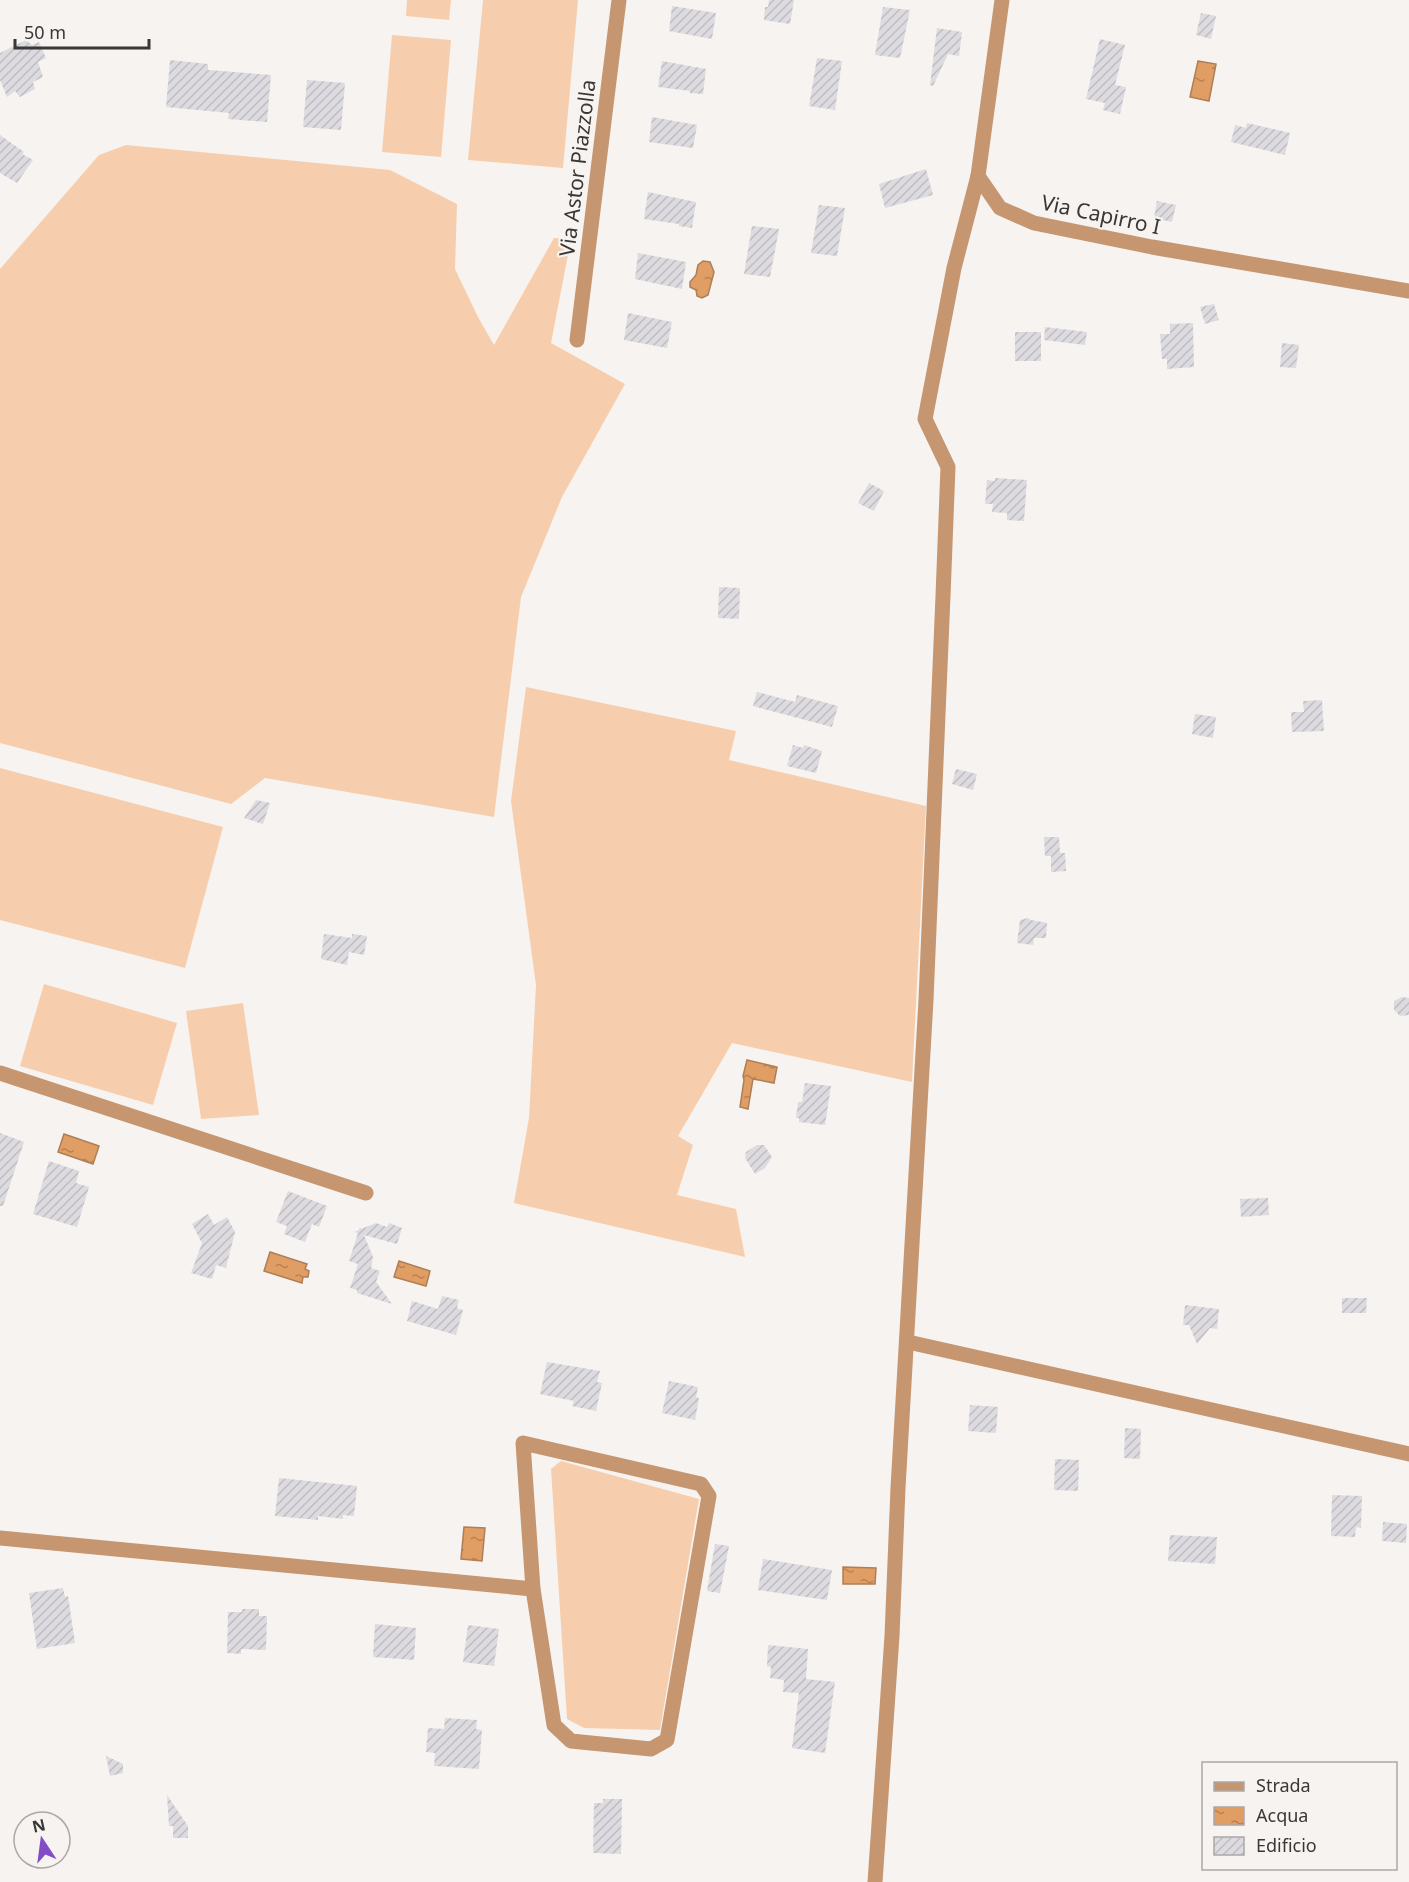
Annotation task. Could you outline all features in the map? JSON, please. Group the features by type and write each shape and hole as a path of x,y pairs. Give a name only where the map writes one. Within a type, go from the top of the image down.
{"street":[{"name":"Via Astor Piazzolla","path":"577,340 619,0"},
{"path":"875,1882 892,1636 898,1488 926,1000 948,467 925,419 954,268 978,176 1002,0"},
{"name":"Via Capirro I","path":"978,176 1000,208 1034,223 1152,247 1409,291"},
{"path":"0,1073 366,1193"},
{"path":"908,1342 1409,1454"},
{"path":"523,1443 701,1484 709,1496 667,1740 651,1749 571,1741 554,1725 533,1589 523,1443"},
{"path":"0,1538 533,1589"}],"shaded area":[{"path":"407,0 451,0 449,20 406,16"},
{"path":"483,0 578,0 563,168 468,160"},
{"path":"392,35 451,40 441,157 382,152"},
{"path":"126,145 390,170 457,204 455,269 494,345 554,238 571,239 551,343 625,384 562,497 521,597 494,817 265,778 231,804 0,743 0,269 99,155"},
{"path":"526,687 736,731 729,760 926,806 912,1082 732,1043 678,1136 693,1145 677,1195 736,1209 745,1257 514,1203 529,1118 536,985 511,801"},
{"path":"0,768 223,827 185,968 0,920"},
{"path":"44,984 177,1023 153,1105 20,1066"},
{"path":"243,1003 259,1115 201,1119 186,1011"},
{"path":"561,1461 699,1499 660,1730 584,1728 567,1719 551,1469"}],"water":[{"path":"1198,61 1216,64 1209,101 1190,97"},
{"path":"703,261 710,262 714,272 708,295 702,298 697,296 696,290 690,287 690,282 696,275 698,265"},
{"path":"747,1060 777,1067 774,1083 753,1079 748,1109 740,1107"},
{"path":"64,1134 99,1146 93,1164 58,1152"},
{"path":"270,1252 307,1264 305,1269 309,1271 308,1277 303,1277 302,1283 264,1271"},
{"path":"399,1261 430,1271 426,1286 394,1277"},
{"path":"464,1527 485,1528 482,1561 461,1559"},
{"path":"843,1567 876,1568 875,1584 843,1584"}],"building":[{"path":"769,0 794,0 790,24 764,20 765,7 768,7"},
{"path":"672,6 716,13 712,39 669,31"},
{"path":"883,7 910,10 900,58 875,55"},
{"path":"1201,13 1216,16 1211,39 1196,35"},
{"path":"937,28 962,32 959,56 948,54 933,86 930,85"},
{"path":"1100,39 1125,45 1115,85 1126,87 1120,114 1103,110 1105,103 1086,99"},
{"path":"26,40 32,45 39,42 46,58 38,62 43,77 33,82 35,89 20,97 15,91 7,97 0,80 0,53"},
{"path":"817,58 842,61 835,110 809,106"},
{"path":"170,60 208,64 208,70 271,75 267,122 228,119 229,113 166,107"},
{"path":"662,61 706,69 703,94 658,87"},
{"path":"307,80 345,83 341,130 303,127"},
{"path":"652,117 697,125 693,148 649,142"},
{"path":"1247,123 1290,133 1285,155 1231,142 1235,125 1246,128"},
{"path":"0,135 24,152 22,154 33,160 17,183 0,173"},
{"path":"926,169 933,195 885,208 879,184"},
{"path":"648,192 696,202 692,228 644,219"},
{"path":"1157,201 1176,205 1172,222 1154,218"},
{"path":"819,205 845,208 837,256 811,253"},
{"path":"752,226 779,229 770,277 744,274"},
{"path":"638,253 686,262 682,289 635,279"},
{"path":"1214,304 1219,320 1205,324 1200,307"},
{"path":"628,313 672,322 667,348 624,340"},
{"path":"1193,323 1194,367 1167,369 1167,359 1162,359 1160,334 1170,334 1170,324"},
{"path":"1045,327 1087,332 1085,345 1044,340"},
{"path":"1015,332 1041,332 1041,361 1015,361"},
{"path":"1282,343 1299,345 1296,368 1280,367"},
{"path":"995,478 1027,480 1024,521 1007,520 1007,513 992,512 993,504 985,504 987,480 995,481"},
{"path":"869,483 884,491 874,511 858,503"},
{"path":"719,587 740,588 739,619 718,618"},
{"path":"757,692 795,702 797,695 838,706 832,727 753,706"},
{"path":"1322,700 1324,731 1292,732 1291,712 1304,712 1303,701"},
{"path":"1195,714 1216,717 1213,738 1192,734"},
{"path":"793,745 803,748 804,745 822,751 816,773 787,766"},
{"path":"956,769 977,774 973,790 952,784"},
{"path":"256,800 270,803 263,824 244,818"},
{"path":"1044,837 1059,837 1060,853 1065,853 1066,871 1051,872 1051,856 1045,856"},
{"path":"1028,918 1047,923 1046,938 1034,938 1033,945 1017,943 1020,920"},
{"path":"324,934 352,938 352,934 367,936 364,955 349,952 347,965 321,959"},
{"path":"1402,997 1409,998 1409,1015 1400,1016 1394,1010 1394,1001"},
{"path":"805,1083 831,1086 825,1125 799,1122 799,1118 796,1118 798,1102 802,1102"},
{"path":"0,1133 24,1142 3,1206 0,1206"},
{"path":"757,1145 764,1145 772,1157 765,1168 755,1174 745,1158 746,1152"},
{"path":"49,1161 79,1171 76,1183 89,1187 77,1227 33,1214"},
{"path":"288,1191 327,1206 319,1227 312,1224 305,1242 284,1234 287,1226 276,1222"},
{"path":"1268,1198 1269,1215 1241,1217 1240,1199"},
{"path":"208,1214 214,1225 227,1217 235,1232 226,1268 216,1265 212,1279 191,1273 202,1243 192,1224"},
{"path":"376,1223 387,1227 389,1223 402,1228 397,1244 364,1235 373,1257 371,1268 380,1271 376,1282 392,1304 357,1293 357,1290 350,1288 358,1264 349,1261 358,1233 354,1232 360,1227 361,1229"},
{"path":"442,1296 459,1300 457,1308 463,1310 456,1335 407,1321 412,1301 438,1309"},
{"path":"1342,1298 1367,1298 1366,1313 1342,1313"},
{"path":"1185,1305 1219,1309 1217,1329 1210,1328 1197,1344 1189,1325 1183,1325"},
{"path":"547,1362 600,1371 597,1382 602,1383 596,1411 572,1406 574,1401 540,1394"},
{"path":"669,1381 698,1387 696,1397 699,1398 695,1420 662,1413"},
{"path":"970,1405 998,1407 996,1433 968,1431"},
{"path":"1125,1428 1141,1429 1140,1459 1124,1458"},
{"path":"1055,1459 1079,1460 1078,1491 1054,1490"},
{"path":"279,1478 357,1486 354,1516 343,1515 343,1519 318,1516 318,1520 275,1516"},
{"path":"1332,1495 1362,1496 1361,1528 1356,1527 1355,1537 1331,1536"},
{"path":"1383,1522 1407,1524 1406,1543 1382,1541"},
{"path":"1170,1535 1217,1537 1215,1564 1168,1561"},
{"path":"715,1544 729,1546 720,1593 707,1591"},
{"path":"763,1559 832,1570 827,1600 758,1590"},
{"path":"63,1588 65,1597 68,1596 75,1643 37,1649 29,1593"},
{"path":"242,1609 259,1609 259,1616 267,1616 266,1650 241,1649 241,1654 227,1653 228,1612 242,1612"},
{"path":"375,1624 416,1628 414,1660 373,1657"},
{"path":"468,1625 499,1629 494,1666 463,1662"},
{"path":"768,1645 808,1649 806,1679 835,1682 825,1753 792,1748 799,1693 783,1692 784,1680 770,1678 771,1667 767,1666"},
{"path":"445,1718 477,1720 476,1729 482,1730 479,1769 434,1766 435,1753 426,1752 428,1728 444,1729"},
{"path":"106,1756 123,1764 123,1773 110,1776"},
{"path":"167,1795 188,1826 188,1838 173,1838 173,1826 169,1826"},
{"path":"603,1799 622,1799 621,1854 593,1853 594,1803 603,1803"}]}
